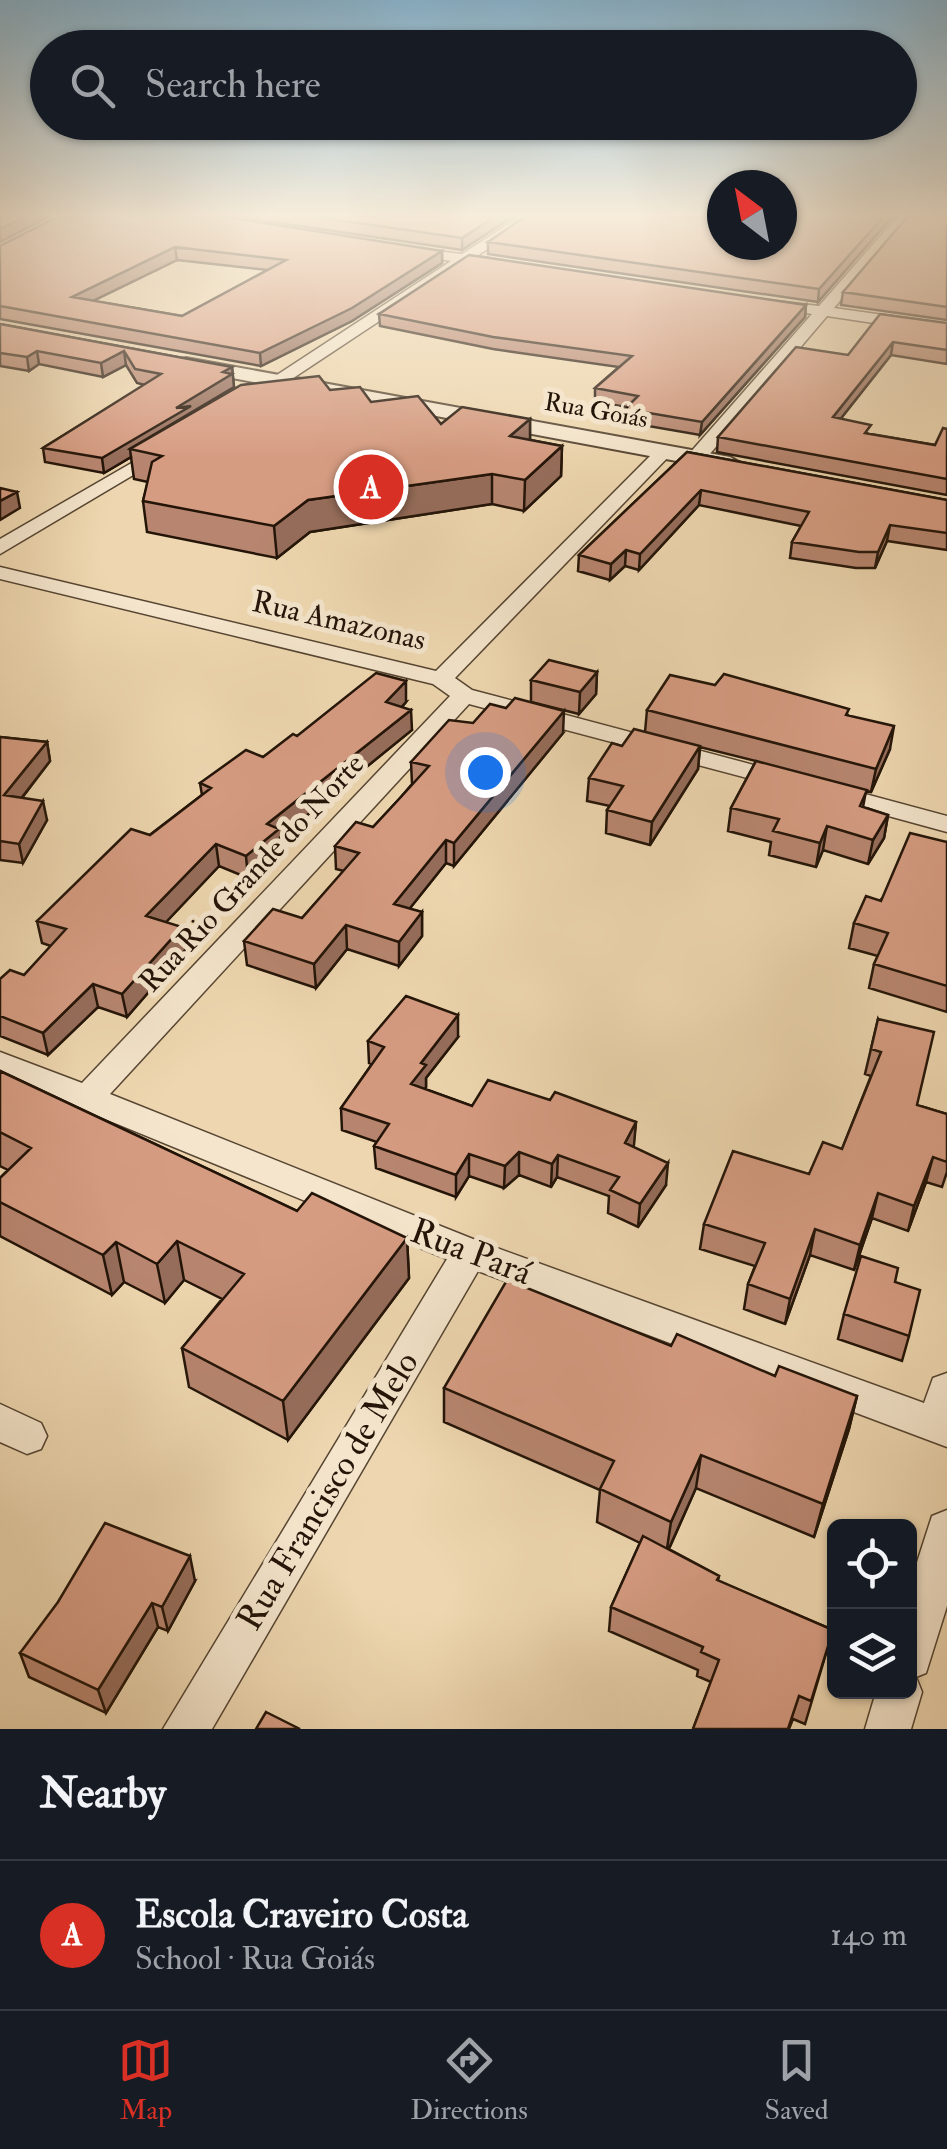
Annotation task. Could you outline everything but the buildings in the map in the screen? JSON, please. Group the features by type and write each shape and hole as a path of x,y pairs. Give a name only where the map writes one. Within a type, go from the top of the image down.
{"street":[{"path":"243,402 405,297"},
{"path":"696,458 835,297"},
{"path":"754,300 947,329"},
{"name":"Rua Goiás","path":"162,360 754,469"},
{"path":"0,548 175,443"},
{"name":"Rua Rio Grande do Norte","path":"89,1096 664,452"},
{"name":"Rua Amazonas","path":"0,573 452,687 947,824"},
{"name":"Rua Pará","path":"0,1062 470,1253 944,1415"},
{"name":"Rua Francisco de Melo","path":"186,1729 470,1253"},
{"path":"917,1633 947,1530"},
{"path":"888,1729 897,1699"}],"place":[{"name":"Escola Craveiro Costa","path":"371,487"}]}
